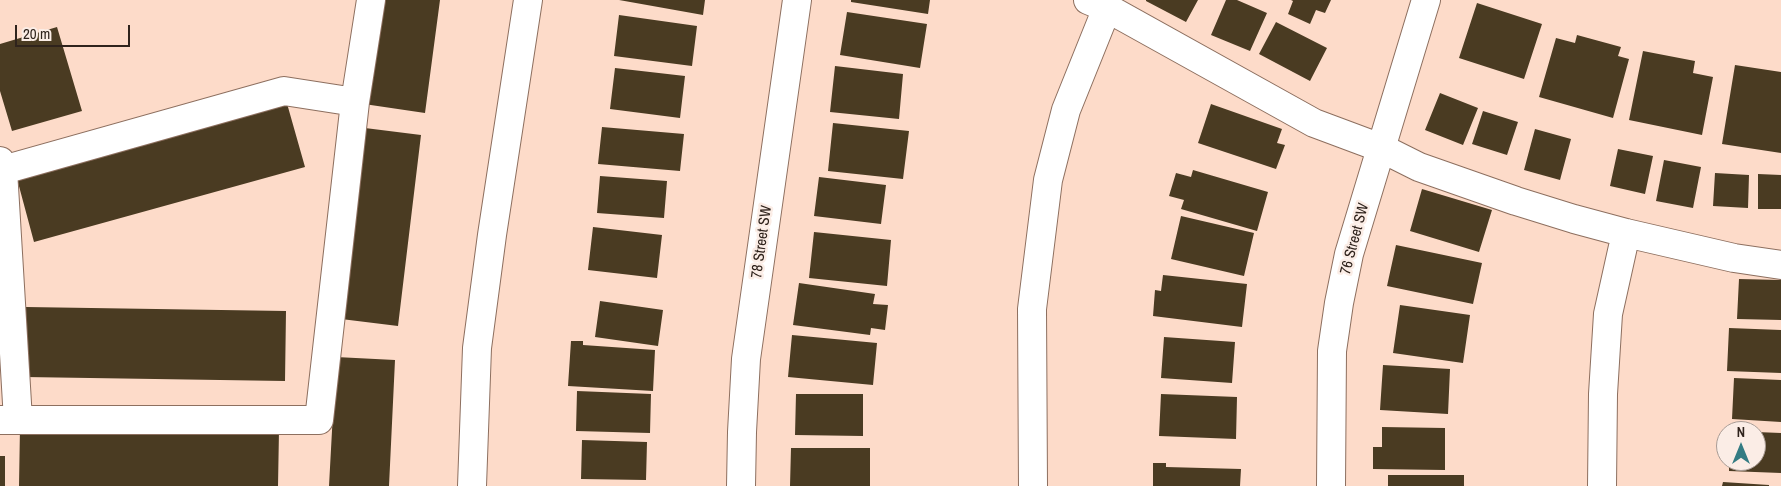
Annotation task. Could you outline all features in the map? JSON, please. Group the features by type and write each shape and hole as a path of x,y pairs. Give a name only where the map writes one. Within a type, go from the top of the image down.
{"street":[{"path":"355,102 284,91 1,165 9,420 319,420 355,102 371,0"},
{"path":"472,486 477,348 492,234 528,0"},
{"name":"78 Street SW","path":"741,486 746,359 797,0"},
{"name":"76 Street SW","path":"1330,486 1332,351 1349,254 1426,0"},
{"path":"1033,486 1032,309 1048,180 1097,4 1314,123 1381,148 1419,167 1516,201 1626,233 1734,258 1781,265"},
{"path":"1602,486 1603,394 1608,314 1626,233"}],"building":[{"path":"378,0 440,0 425,113 364,104"},
{"path":"619,0 705,0 703,15"},
{"path":"851,0 930,0 928,14 851,2"},
{"path":"1146,0 1198,0 1186,22"},
{"path":"1226,0 1237,0 1267,13 1250,51 1211,35"},
{"path":"1291,0 1331,0 1325,13 1316,10 1310,24 1288,14 1293,1"},
{"path":"1477,3 1542,24 1524,79 1459,58"},
{"path":"847,12 927,24 920,68 840,55"},
{"path":"619,15 697,26 692,66 614,56"},
{"path":"1276,22 1327,48 1310,81 1259,54"},
{"path":"57,27 82,111 12,131 0,91 0,44"},
{"path":"1577,35 1621,47 1618,56 1629,59 1613,118 1539,97 1556,38 1575,43"},
{"path":"1643,51 1695,61 1693,73 1713,77 1702,135 1629,120"},
{"path":"1735,65 1781,72 1781,153 1722,144"},
{"path":"835,66 903,74 899,119 830,112"},
{"path":"615,68 685,76 680,118 610,109"},
{"path":"1440,93 1478,108 1463,145 1425,130"},
{"path":"286,100 305,167 34,242 16,175"},
{"path":"1211,104 1282,129 1277,143 1285,145 1276,169 1198,143"},
{"path":"1483,111 1518,122 1507,155 1472,144"},
{"path":"833,123 909,131 903,179 828,171"},
{"path":"357,127 421,135 398,326 333,318"},
{"path":"602,127 684,134 680,171 598,164"},
{"path":"1535,129 1571,139 1560,180 1524,170"},
{"path":"1618,149 1653,156 1645,194 1610,186"},
{"path":"1664,160 1701,167 1693,208 1656,201"},
{"path":"1193,170 1268,192 1257,231 1181,209 1184,200 1169,196 1176,173 1191,177"},
{"path":"1715,173 1749,175 1748,208 1713,206"},
{"path":"1758,174 1781,175 1781,209 1758,209"},
{"path":"600,176 667,181 664,218 597,213"},
{"path":"819,177 886,185 881,224 814,216"},
{"path":"1422,189 1492,210 1479,252 1410,231"},
{"path":"1181,216 1254,233 1244,276 1171,259"},
{"path":"593,227 662,235 657,278 588,270"},
{"path":"814,232 891,240 887,286 809,278"},
{"path":"1396,245 1482,263 1473,304 1387,286"},
{"path":"1163,275 1247,284 1242,327 1153,316 1155,290 1161,291"},
{"path":"1739,279 1781,280 1781,320 1737,319"},
{"path":"799,283 875,294 873,304 888,305 885,330 871,328 870,335 793,325"},
{"path":"600,301 663,310 658,346 595,337"},
{"path":"1400,305 1470,315 1463,363 1393,353"},
{"path":"26,307 286,311 285,381 25,377"},
{"path":"1729,328 1781,330 1781,373 1727,371"},
{"path":"792,335 877,343 873,385 788,377"},
{"path":"1164,337 1235,342 1232,383 1161,378"},
{"path":"571,341 583,341 583,345 655,350 653,391 568,386"},
{"path":"336,357 395,360 389,486 329,486"},
{"path":"1383,365 1450,369 1448,414 1380,410"},
{"path":"1734,378 1781,380 1781,422 1732,419"},
{"path":"577,391 651,394 650,433 576,431"},
{"path":"796,394 863,394 863,436 795,435"},
{"path":"1161,394 1237,397 1236,439 1159,436"},
{"path":"20,427 279,430 278,486 19,486"},
{"path":"1382,427 1445,428 1445,470 1373,469 1373,447 1382,447"},
{"path":"1766,432 1781,433 1781,473 1729,471 1766,471"},
{"path":"582,440 647,442 646,480 581,479"},
{"path":"791,448 870,448 870,486 790,486"},
{"path":"0,456 5,456 5,486 0,486"},
{"path":"1153,463 1166,463 1166,467 1241,469 1240,486 1153,486"},
{"path":"1388,475 1464,475 1464,486 1388,486"},
{"path":"1723,482 1769,485 1769,486 1722,486"}]}
